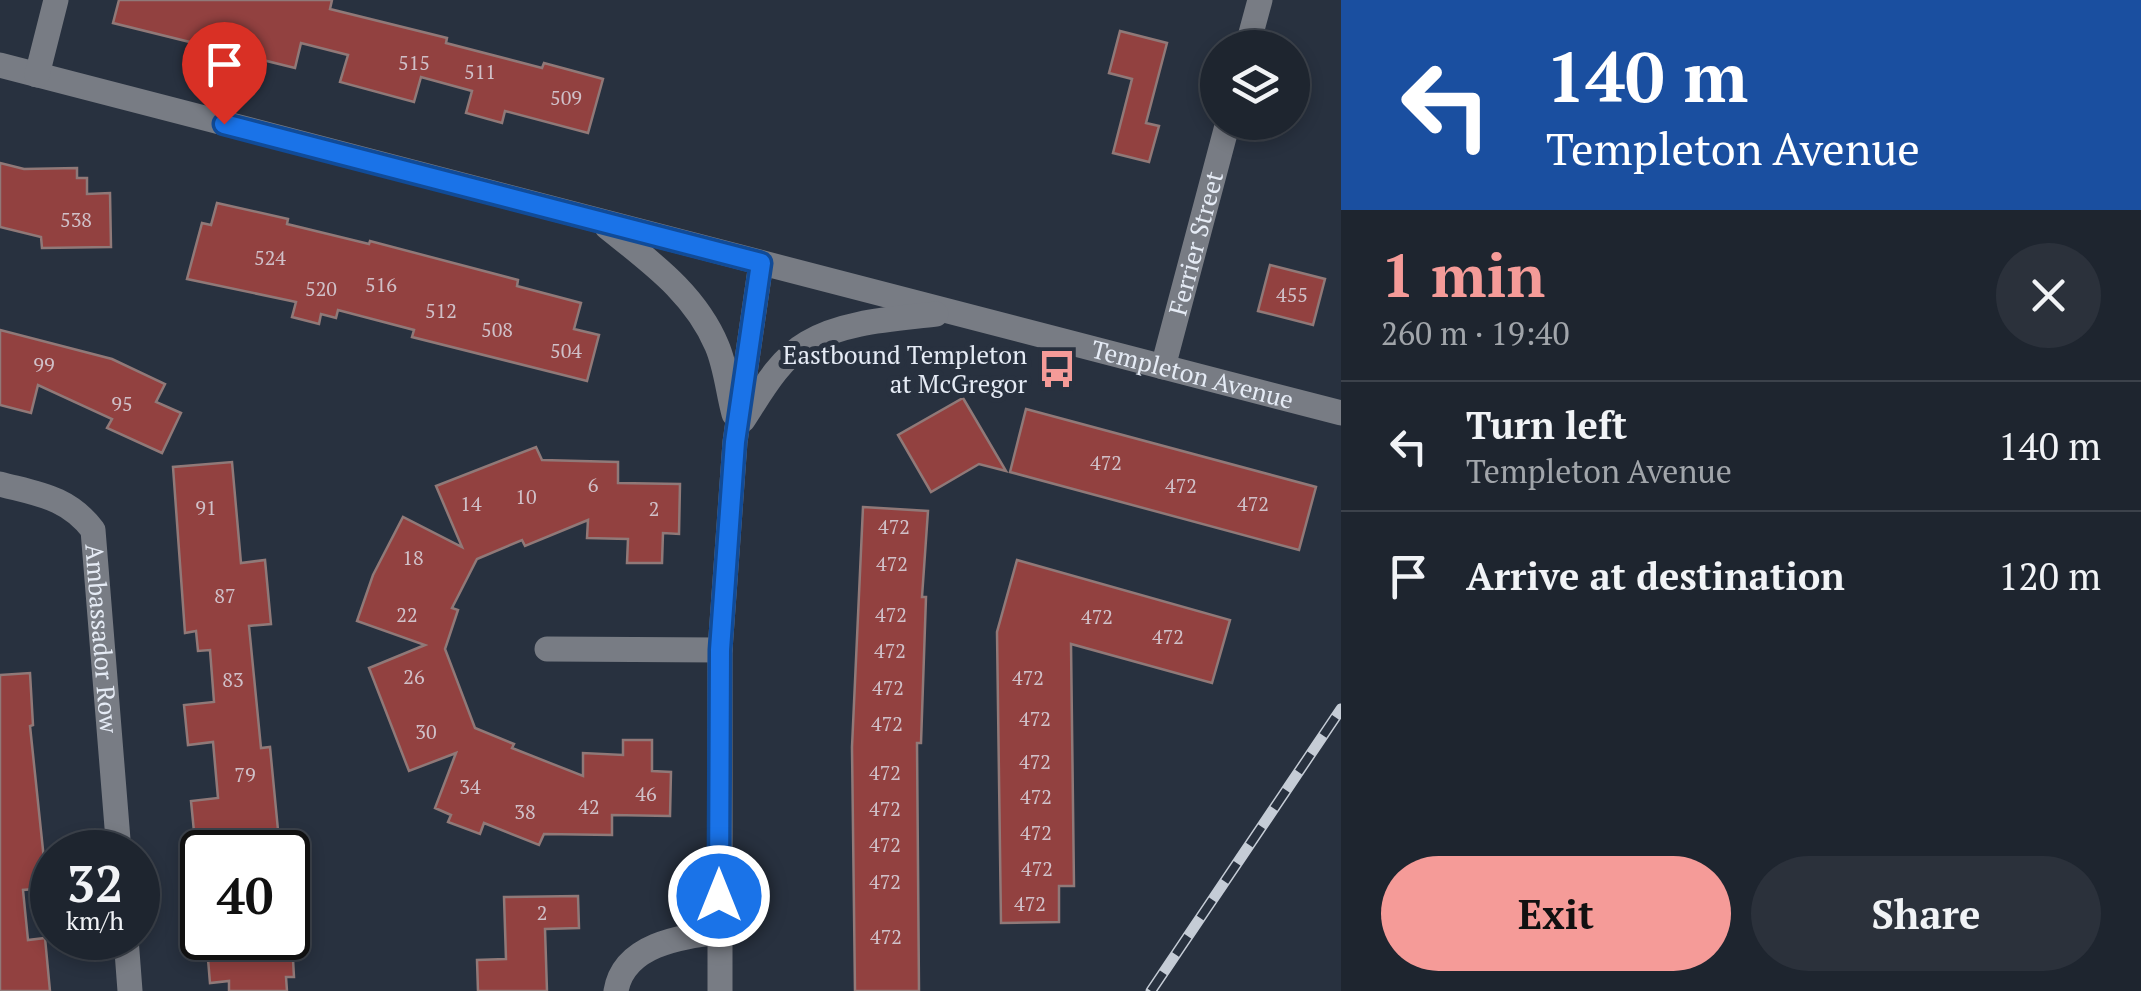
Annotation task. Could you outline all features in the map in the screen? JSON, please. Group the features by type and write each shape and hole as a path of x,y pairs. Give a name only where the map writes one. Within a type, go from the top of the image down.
{"street":[{"path":"36,75 56,0"},
{"path":"1252,30 1260,0"},
{"name":"Templeton Avenue","path":"0,65 1163,368 1339,408"},
{"name":"Ferrier Street","path":"1163,368 1223,140"},
{"path":"599,221 662,272 695,305 718,347 737,429"},
{"path":"720,991 720,650 737,429 761,263"},
{"path":"737,429 773,376 806,343 844,328 953,312"},
{"name":"Ambassador Row","path":"0,484 51,497 79,512 92,530 117,830"},
{"path":"547,649 720,650"},
{"path":"616,991 617,983 636,955 669,940 719,932"},
{"path":"128,960 130,991"}],"building":[{"path":"119,0 332,0 330,9 447,38 446,43 603,79 588,133 505,111 502,123 466,113 472,91 421,77 414,102 340,82 348,55 301,43 295,68 113,23"},
{"path":"1120,31 1167,43 1146,123 1159,126 1149,162 1113,153 1132,79 1109,73"},
{"path":"0,163 24,169 77,168 77,178 87,178 87,194 110,193 111,247 42,248 41,237 0,227"},
{"path":"217,203 518,280 517,286 581,303 574,329 599,335 587,381 412,337 414,330 338,310 336,318 321,314 319,324 292,317 296,302 187,279 202,223 211,225"},
{"path":"1270,265 1325,279 1313,325 1258,311"},
{"path":"0,330 112,359 165,384 156,402 181,413 162,453 107,428 112,419 38,385 31,413 0,405"},
{"path":"963,398 1006,471 979,464 931,492 898,435"},
{"path":"1026,409 1316,487 1299,550 1010,472"},
{"path":"536,447 542,460 618,462 618,483 680,484 679,534 663,533 662,563 627,563 628,539 587,538 588,520 525,546 522,540 477,559 452,608 458,610 445,649 475,728 514,744 512,748 583,776 583,753 623,755 623,740 652,740 652,771 671,772 670,816 612,815 612,835 544,834 539,845 484,823 480,834 448,822 451,815 435,808 456,753 409,771 369,668 425,645 357,621 373,575 403,517 462,547 436,486"},
{"path":"232,462 241,563 265,560 271,624 249,626 261,748 270,747 278,830 194,830 191,801 218,798 213,742 188,745 184,705 214,702 210,650 198,651 196,631 185,633 173,467"},
{"path":"863,507 928,511 922,597 926,597 921,743 917,743 919,991 855,991 852,747"},
{"path":"1017,560 1230,620 1212,683 1071,644 1074,886 1059,886 1059,922 1001,923 997,632"},
{"path":"30,673 30,726 41,830 30,830 30,889 23,890 30,960 47,960 50,991 0,991 0,675"},
{"path":"578,896 579,928 545,929 547,991 478,991 477,960 506,959 504,897"},
{"path":"208,960 293,960 294,977 286,977 287,991 229,991 229,981 210,983"}],"railway":[{"path":"1151,991 1341,709"}],"place":[{"name":"Eastbound Templeton at McGregor","path":"1057,369"}],"route":[{"path":"224,124 761,263 735,442 720,650 719,896"}]}
